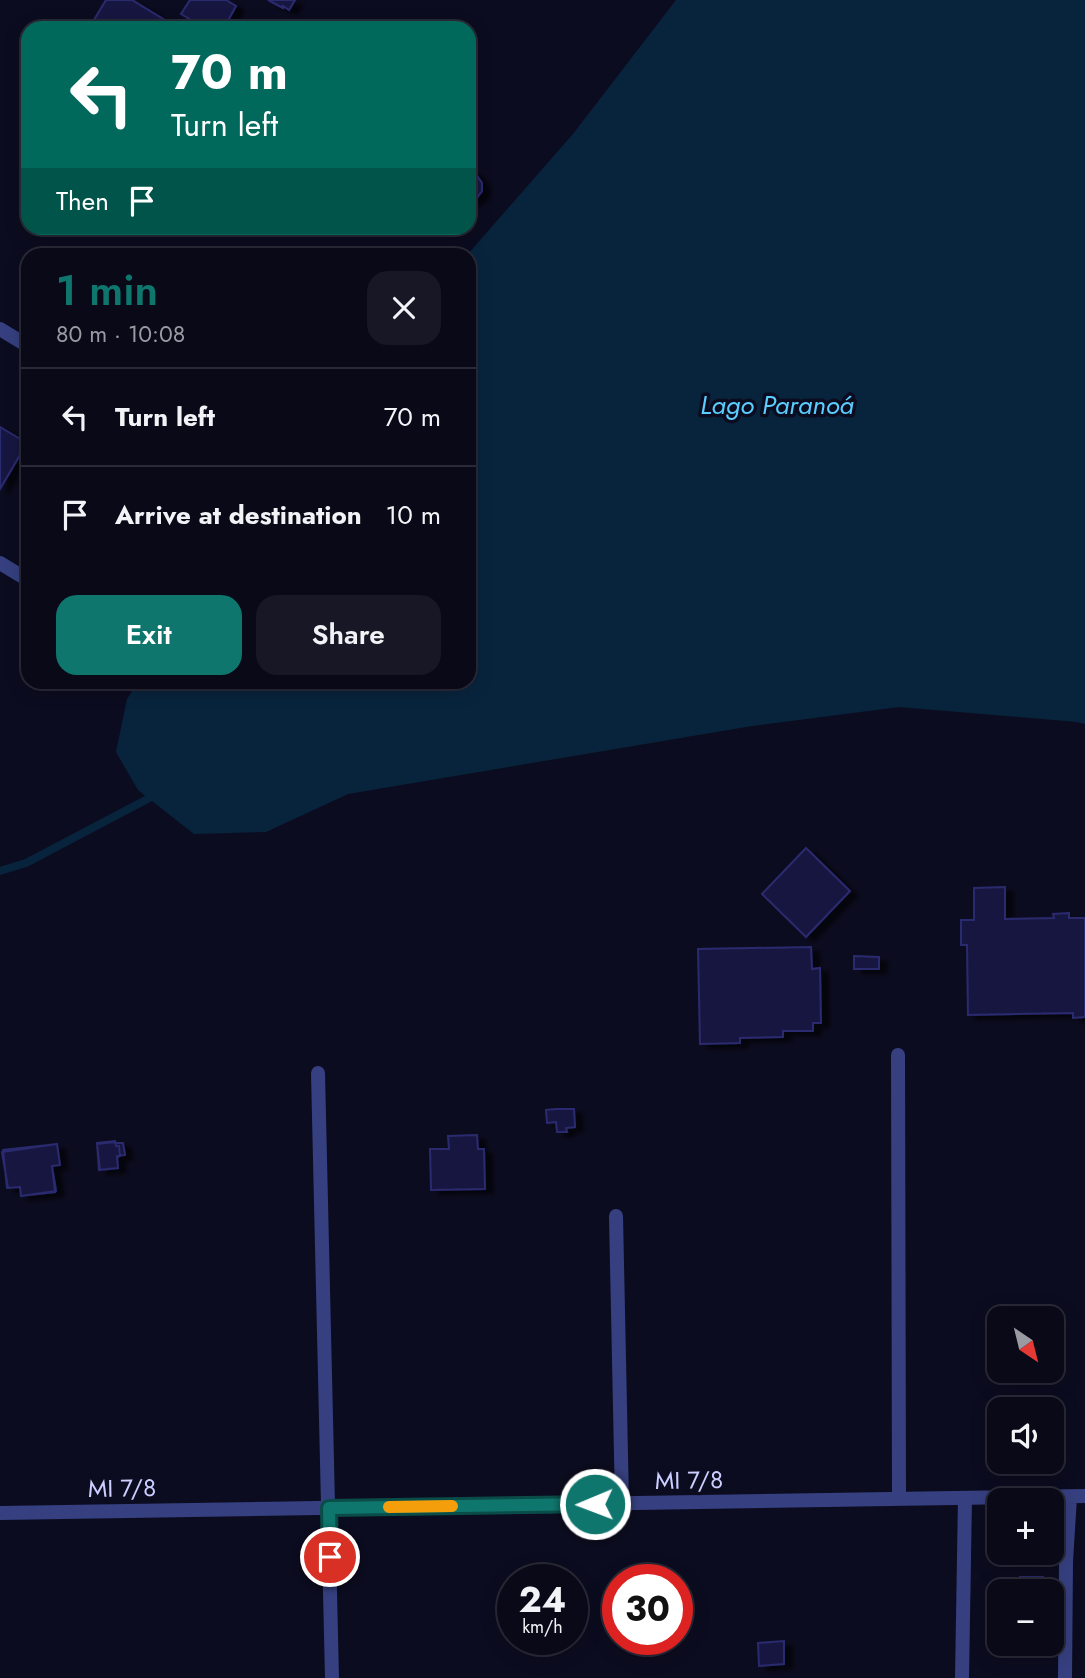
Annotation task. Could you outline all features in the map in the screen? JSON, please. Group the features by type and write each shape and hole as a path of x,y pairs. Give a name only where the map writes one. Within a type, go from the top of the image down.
{"street":[{"path":"0,329 21,342"},
{"path":"0,563 21,576"},
{"path":"898,1055 899,1499"},
{"path":"318,1073 332,1678"},
{"path":"616,1216 621,1503"},
{"path":"1065,1678 1066,1561 1078,1496"},
{"name":"MI 7/8","path":"0,1513 1078,1496"},
{"path":"962,1678 965,1498"}],"water":[{"name":"Lago Paranoá","path":"676,0 1085,0 1085,724 899,707 752,726 348,794 266,832 194,834 138,790 116,752 127,699 133,689 476,689 476,248 473,248 573,134"}],"building":[{"path":"106,0 132,0 166,21 93,21"},
{"path":"190,0 226,0 236,6 228,21 193,21 181,14"},
{"path":"268,0 295,0 289,10"},
{"path":"476,174 482,183 482,191 477,198"},
{"path":"0,427 21,439 21,453 0,489"},
{"path":"806,848 850,891 806,937 762,894"},
{"path":"1005,887 1005,919 1054,918 1053,914 1069,913 1069,918 1085,918 1085,1017 1073,1018 1073,1013 968,1015 967,945 961,945 961,920 974,920 974,888"},
{"path":"811,947 812,969 820,968 821,1023 813,1023 813,1031 783,1031 783,1037 740,1038 740,1043 700,1044 698,949"},
{"path":"854,956 879,957 879,969 854,969"},
{"path":"574,1109 575,1127 566,1128 567,1132 557,1132 556,1122 547,1123 546,1110"},
{"path":"477,1135 478,1149 484,1149 485,1189 431,1190 430,1149 449,1149 448,1136"},
{"path":"115,1142 116,1146 119,1146 118,1168 100,1170 97,1144"},
{"path":"97,1143 123,1143 125,1155 117,1156 118,1168 99,1170"},
{"path":"57,1144 60,1165 52,1166 56,1191 21,1196 20,1187 8,1188 2,1152"},
{"path":"57,1144 60,1165 52,1166 55,1192 21,1196 20,1187 7,1188 3,1150"},
{"path":"1020,1577 1043,1577 1043,1579"},
{"path":"784,1641 784,1664 759,1666 758,1643"}],"waterway":[{"path":"0,871 26,863 157,794"}],"slow traffic":[{"path":"389,1507 452,1506"}],"route":[{"path":"330,1557 329,1508 595,1504"}]}
